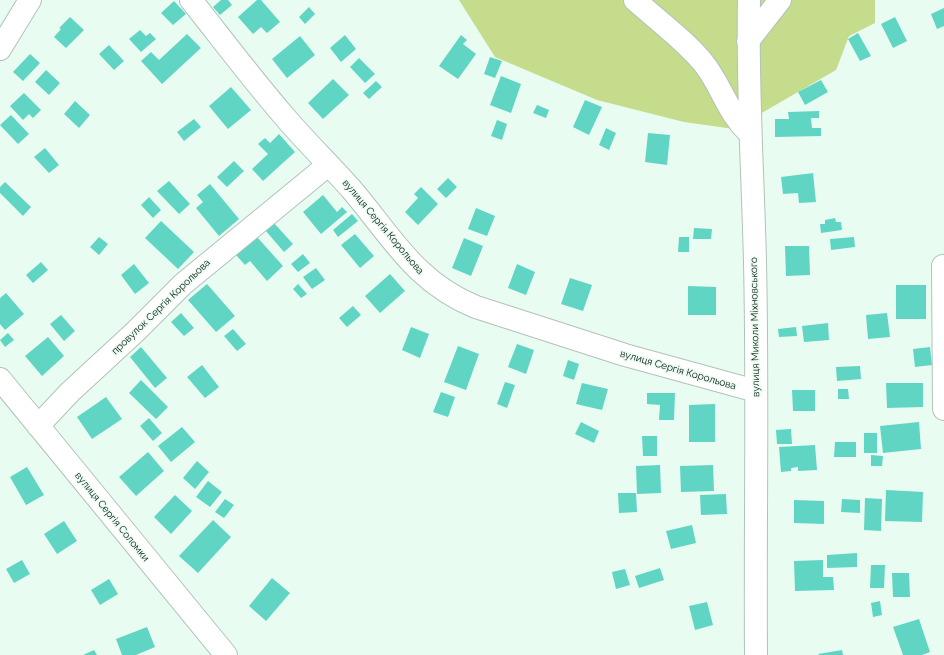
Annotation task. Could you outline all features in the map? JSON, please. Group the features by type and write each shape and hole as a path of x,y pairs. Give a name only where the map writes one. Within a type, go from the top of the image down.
{"street":[{"path":"0,49 30,0"},
{"name":"вулиця Сергія Корольова","path":"191,0 271,100 352,191 418,270 432,284 462,301 625,355 756,391"},
{"path":"635,0 699,58 711,74 730,112 750,134"},
{"name":"вулиця Миколи Міхновського","path":"749,0 748,41 750,134 755,263 756,655"},
{"path":"748,41 780,0"},
{"name":"провулок Сергія Корольова","path":"38,426 70,392 136,332 183,284 328,165"},
{"path":"943,266 944,409"},
{"name":"вулиця Сергія Соломки","path":"0,379 226,655"}],"green space":[{"path":"459,0 875,0 875,23 849,36 836,70 734,129 684,122 597,100 495,57"}],"building":[{"path":"221,0 228,0 232,5 220,15 213,7"},
{"path":"257,0 261,0 280,22 267,33 261,27 253,34 238,17"},
{"path":"174,1 186,14 173,25 161,13"},
{"path":"309,7 315,14 305,24 299,17"},
{"path":"944,8 944,26 937,29 931,14"},
{"path":"70,17 84,30 66,48 54,37 61,29 59,28"},
{"path":"895,17 907,41 893,48 881,24"},
{"path":"140,30 146,36 150,33 156,39 141,52 129,39"},
{"path":"858,33 871,56 860,61 848,39"},
{"path":"187,34 201,48 162,84 141,61 151,52 159,60"},
{"path":"345,35 356,49 341,62 330,48"},
{"path":"461,35 467,40 463,44 476,54 458,79 439,66"},
{"path":"300,36 315,55 287,78 272,59"},
{"path":"109,45 124,61 114,70 99,54"},
{"path":"30,54 40,63 23,81 13,72"},
{"path":"490,57 502,61 495,78 484,74"},
{"path":"359,58 375,74 365,83 350,67"},
{"path":"46,70 60,83 49,95 35,82"},
{"path":"501,76 521,84 511,113 490,105"},
{"path":"333,79 349,95 323,119 308,103"},
{"path":"821,80 828,92 805,105 798,92"},
{"path":"376,81 382,87 369,99 363,93"},
{"path":"231,87 251,110 228,129 209,106"},
{"path":"24,93 41,110 33,118 29,114 23,120 10,106"},
{"path":"585,100 602,107 589,135 573,127"},
{"path":"75,101 90,115 79,128 64,114"},
{"path":"537,105 549,110 546,118 533,113"},
{"path":"819,111 819,118 811,118 812,128 821,128 821,136 775,137 775,119 789,119 788,112"},
{"path":"11,115 29,134 18,144 0,125"},
{"path":"194,119 201,127 184,141 177,132"},
{"path":"497,120 507,124 502,140 491,136"},
{"path":"606,128 616,133 609,150 599,145"},
{"path":"648,133 670,135 667,165 645,162"},
{"path":"279,134 295,152 263,181 252,169 268,154 258,144 265,138 270,143"},
{"path":"45,148 59,165 49,173 34,157"},
{"path":"234,161 244,171 227,187 217,177"},
{"path":"813,173 816,202 799,203 798,193 783,194 781,177"},
{"path":"448,178 457,187 446,198 437,189"},
{"path":"169,181 190,204 179,214 157,191"},
{"path":"5,182 31,207 23,216 0,193 0,187"},
{"path":"210,184 239,219 219,236 196,208 203,202 197,195"},
{"path":"421,187 438,204 418,225 405,212 418,198 414,194"},
{"path":"323,195 337,212 342,207 347,212 321,234 303,212"},
{"path":"149,197 161,210 153,218 141,205"},
{"path":"476,208 495,216 487,236 468,229"},
{"path":"352,214 358,221 338,237 333,230"},
{"path":"835,218 836,222 841,222 842,230 821,233 820,224 825,224 825,220"},
{"path":"161,221 194,252 178,269 145,238"},
{"path":"274,223 293,244 284,252 265,230"},
{"path":"694,228 712,229 711,239 693,239"},
{"path":"355,234 374,256 360,268 341,245"},
{"path":"99,237 108,244 99,255 90,247"},
{"path":"257,237 283,266 267,281 250,261 245,265 236,255"},
{"path":"679,237 689,237 689,252 678,252"},
{"path":"854,237 855,247 831,250 830,239"},
{"path":"464,238 483,246 471,276 452,268"},
{"path":"785,246 809,246 810,275 786,276"},
{"path":"303,254 310,263 298,272 291,264"},
{"path":"41,262 48,270 33,283 26,275"},
{"path":"134,264 149,283 135,294 121,275"},
{"path":"517,264 535,272 526,295 508,288"},
{"path":"316,268 325,280 312,289 303,277"},
{"path":"390,274 405,291 380,313 365,296"},
{"path":"570,278 592,285 583,311 561,304"},
{"path":"207,284 235,316 216,332 188,300"},
{"path":"298,284 307,294 301,298 293,289"},
{"path":"896,285 926,285 926,319 896,319"},
{"path":"688,286 716,287 716,315 688,315"},
{"path":"6,293 24,314 5,330 0,324 0,298"},
{"path":"353,306 361,315 347,327 339,318"},
{"path":"181,313 194,328 184,336 171,322"},
{"path":"887,313 890,337 868,339 866,315"},
{"path":"61,315 75,331 64,341 50,324"},
{"path":"828,323 829,340 804,342 802,326"},
{"path":"411,327 429,334 420,358 402,350"},
{"path":"796,327 797,336 779,337 778,329"},
{"path":"233,329 246,344 237,351 224,336"},
{"path":"8,333 14,340 5,347 0,340"},
{"path":"48,337 64,356 42,376 25,356"},
{"path":"517,344 534,350 526,374 508,367"},
{"path":"458,346 479,354 466,390 444,382"},
{"path":"141,347 167,378 155,388 130,357"},
{"path":"930,347 932,365 915,367 913,349"},
{"path":"568,360 579,364 574,380 563,376"},
{"path":"202,365 219,387 205,398 187,377"},
{"path":"860,366 861,379 837,381 836,367"},
{"path":"141,380 168,407 156,419 129,393"},
{"path":"505,382 515,385 507,408 497,404"},
{"path":"582,383 608,389 602,410 576,404"},
{"path":"886,383 923,383 923,407 887,408"},
{"path":"838,389 848,389 849,399 838,399"},
{"path":"792,390 815,390 815,411 793,411"},
{"path":"441,392 455,397 448,417 433,412"},
{"path":"647,393 675,393 674,420 659,420 660,405 647,404"},
{"path":"106,397 122,419 92,439 77,417"},
{"path":"715,404 715,442 689,442 689,405"},
{"path":"149,418 162,433 153,441 140,426"},
{"path":"581,422 599,431 594,443 575,434"},
{"path":"919,422 921,449 883,453 880,426"},
{"path":"182,427 195,442 171,462 158,446"},
{"path":"791,429 792,444 777,444 776,430"},
{"path":"864,433 877,433 877,453 864,453"},
{"path":"642,436 657,436 657,456 643,456"},
{"path":"835,442 856,442 856,457 834,457"},
{"path":"815,445 817,470 798,471 798,467 791,468 791,471 781,472 779,447"},
{"path":"148,452 164,471 136,496 119,477"},
{"path":"871,455 883,456 882,466 871,466"},
{"path":"197,461 209,472 195,489 183,478"},
{"path":"660,465 661,493 637,494 636,466"},
{"path":"713,465 714,491 681,492 680,466"},
{"path":"27,467 44,495 26,505 10,477"},
{"path":"208,481 222,492 210,507 196,497"},
{"path":"886,490 923,492 922,522 885,521"},
{"path":"618,493 636,493 637,512 619,513"},
{"path":"726,494 727,514 701,515 700,495"},
{"path":"175,495 192,511 171,534 154,517"},
{"path":"865,498 882,499 881,531 864,530"},
{"path":"225,499 234,505 224,518 215,512"},
{"path":"842,499 860,500 860,513 841,512"},
{"path":"794,500 824,501 824,524 794,523"},
{"path":"213,520 231,537 198,573 179,556"},
{"path":"64,521 77,541 57,554 44,534"},
{"path":"692,525 696,543 671,549 666,531"},
{"path":"857,553 857,567 827,568 827,555"},
{"path":"22,560 30,574 14,583 6,569"},
{"path":"823,560 823,577 833,577 834,590 795,591 794,561"},
{"path":"871,565 885,565 884,588 870,588"},
{"path":"660,568 664,580 639,588 635,576"},
{"path":"625,569 630,585 616,589 612,572"},
{"path":"892,573 909,573 910,597 893,597"},
{"path":"272,578 290,593 266,621 249,606"},
{"path":"109,579 118,594 100,605 91,590"},
{"path":"880,601 882,615 873,617 871,603"},
{"path":"707,602 713,625 695,630 689,606"},
{"path":"919,619 930,652 922,655 903,655 893,627"},
{"path":"147,627 155,647 136,655 122,655 116,639"},
{"path":"94,650 97,655 83,655"},
{"path":"842,650 843,655 818,654"}]}
